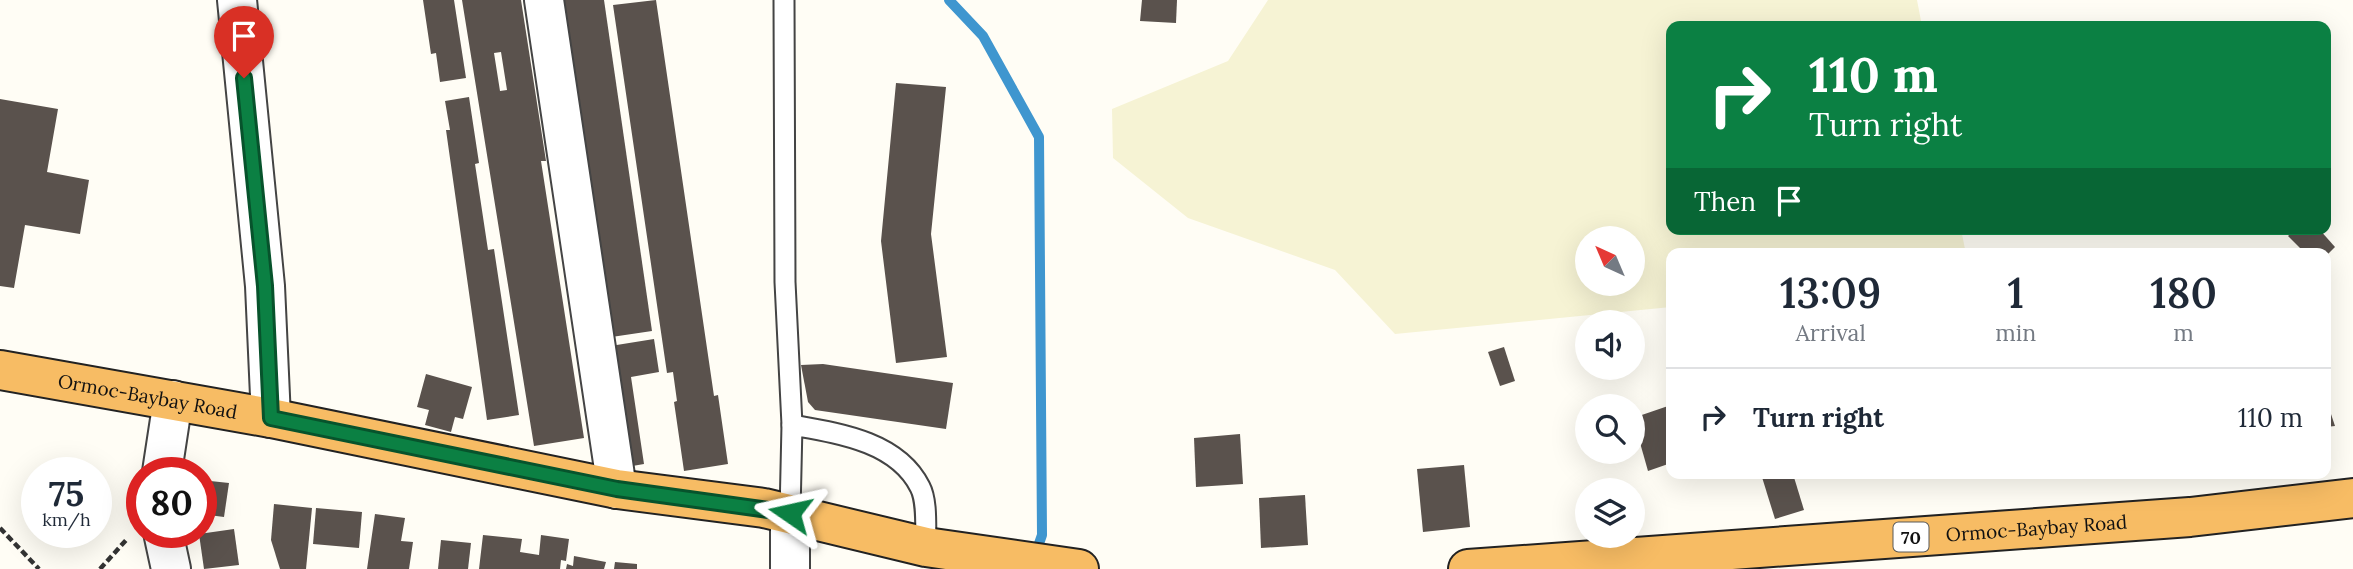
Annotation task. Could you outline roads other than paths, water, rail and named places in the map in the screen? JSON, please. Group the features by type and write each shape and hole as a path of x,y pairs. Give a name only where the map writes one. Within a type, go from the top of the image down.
{"highway":[{"name":"Ormoc-Baybay Road","path":"0,370 271,418 617,489 790,513 926,547 1079,569"},
{"name":"Ormoc-Baybay Road","path":"1468,569 2190,517 2353,498"}],"street":[{"path":"237,0 265,286 271,418"},
{"path":"544,0 617,489"},
{"path":"165,457 173,400"},
{"path":"790,513 790,569"},
{"path":"158,548 171,569"}],"lane":[{"path":"784,0 785,282 792,425 790,513"},
{"path":"792,425 852,436 902,463 921,488 926,547"}],"waterway":[{"path":"949,0 983,36 1039,137 1042,535 1035,555"}]}
